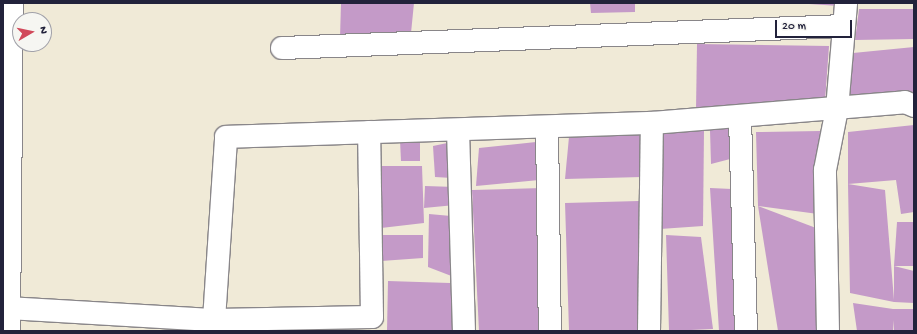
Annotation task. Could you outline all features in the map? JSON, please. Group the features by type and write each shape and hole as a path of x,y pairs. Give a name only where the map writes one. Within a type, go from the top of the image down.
{"main road":[{"path":"9,331 12,3"},
{"path":"828,331 825,170 837,109 846,3"},
{"path":"282,48 844,26"},
{"path":"214,320 226,137 652,124 906,102 914,106"},
{"path":"740,117 746,331"},
{"path":"649,331 652,124"},
{"path":"547,127 550,331"},
{"path":"458,130 464,331"},
{"path":"9,308 214,320 372,324 369,132"}],"building":[{"path":"341,3 414,3 411,33 340,38"},
{"path":"590,3 635,3 635,12 591,13"},
{"path":"794,3 839,3 839,6"},
{"path":"859,9 914,9 914,39 855,40"},
{"path":"697,44 829,46 825,101 696,110"},
{"path":"914,47 914,96 848,99 853,53"},
{"path":"914,125 914,212 901,214 896,180 848,184 848,132"},
{"path":"732,128 734,158 711,164 710,130"},
{"path":"704,130 703,226 660,229 662,133"},
{"path":"820,131 818,214 758,206 756,132"},
{"path":"644,134 642,177 565,179 569,137"},
{"path":"400,140 420,140 420,161 401,161"},
{"path":"452,142 452,178 435,177 433,146"},
{"path":"536,142 539,180 476,186 479,148"},
{"path":"376,166 422,166 424,223 381,228"},
{"path":"848,184 885,190 894,300 894,266 914,271 914,303 894,302 850,293"},
{"path":"425,186 455,187 455,205 424,208"},
{"path":"542,188 544,331 479,331 472,190"},
{"path":"710,188 732,189 744,331 719,331"},
{"path":"639,201 644,331 569,331 565,203"},
{"path":"758,206 816,228 827,331 778,331"},
{"path":"429,214 451,216 454,277 428,267"},
{"path":"897,222 914,222 914,266 894,266"},
{"path":"377,235 423,235 423,258 381,261"},
{"path":"666,235 701,237 713,329 669,331"},
{"path":"388,281 450,283 456,331 387,331"},
{"path":"853,303 893,309 914,309 914,331 894,331 894,320 893,331 857,331"}]}
